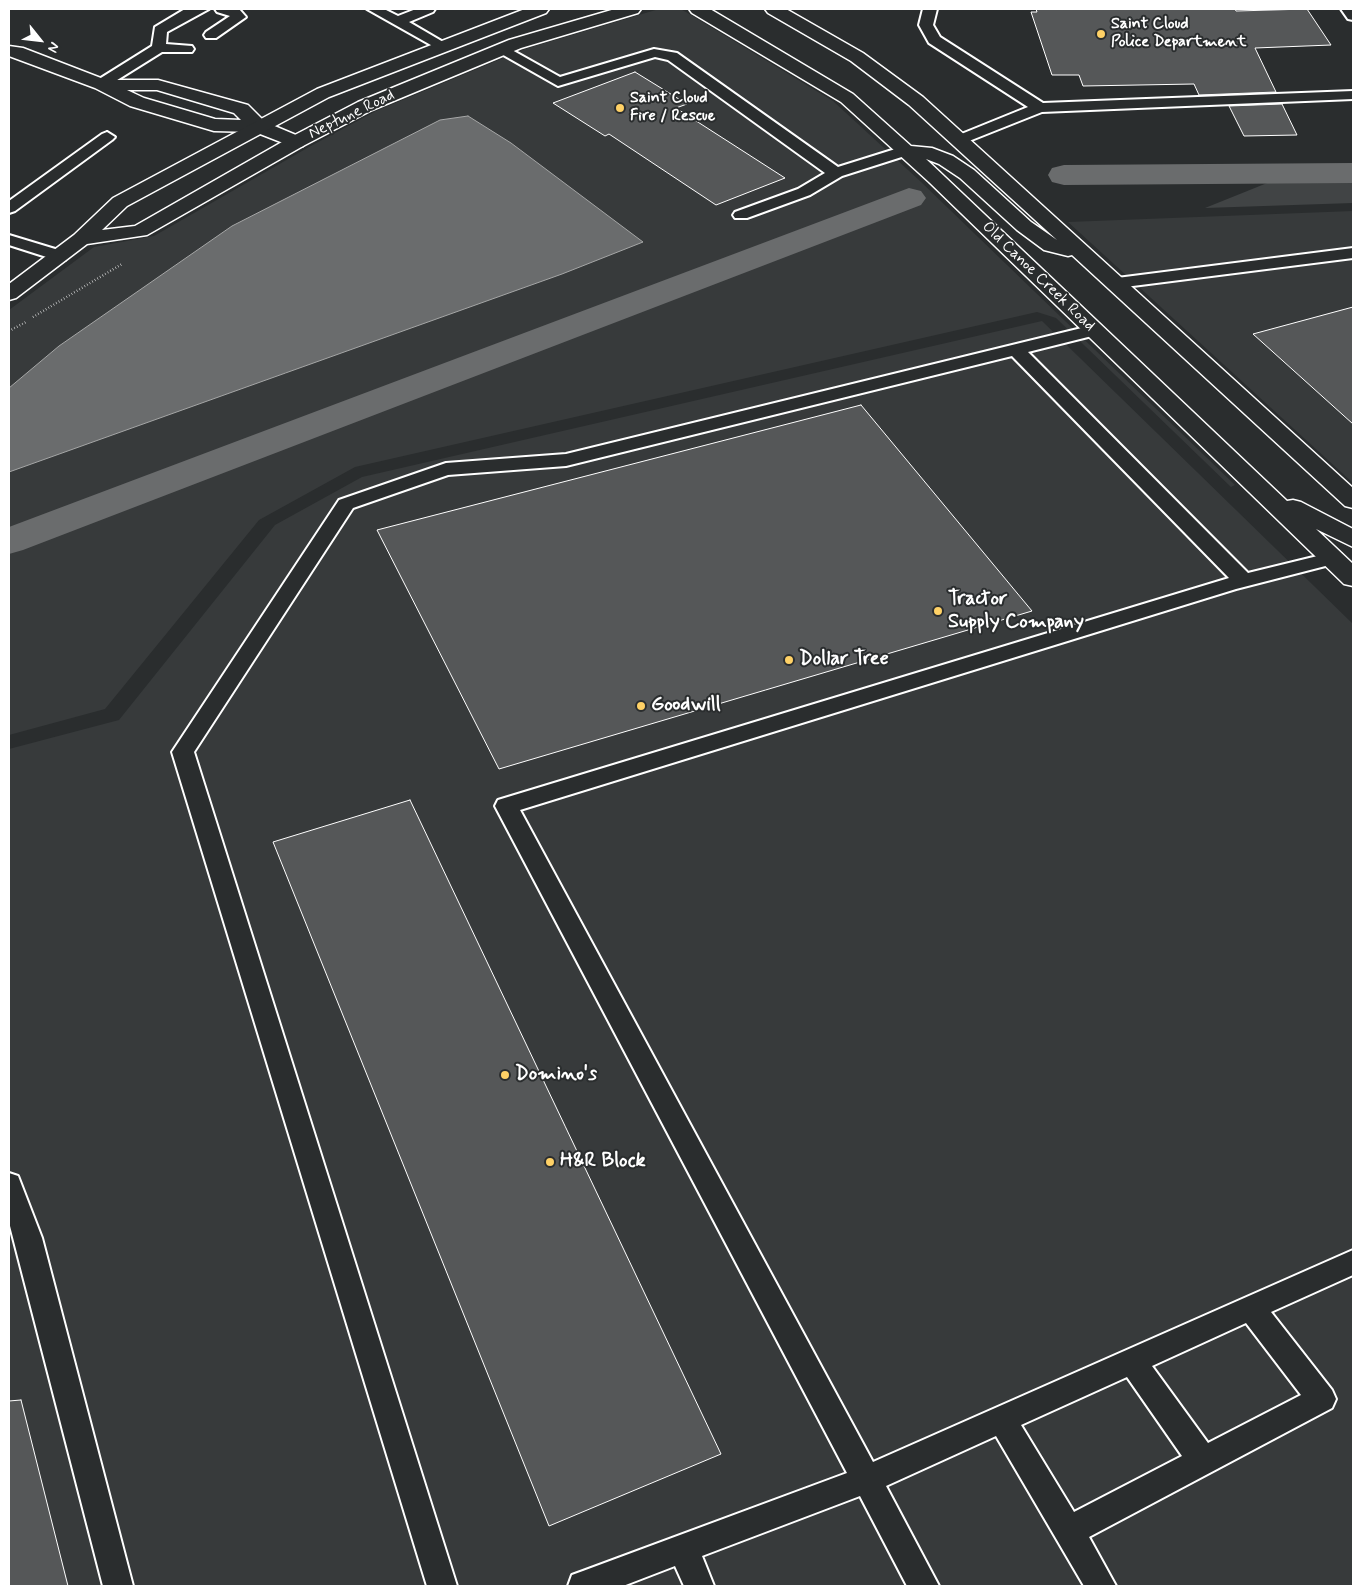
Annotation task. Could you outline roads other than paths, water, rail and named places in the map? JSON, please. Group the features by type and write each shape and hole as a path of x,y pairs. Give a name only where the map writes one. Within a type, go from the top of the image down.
{"main road":[{"name":"Neptune Road","path":"9,294 82,239 120,202 258,126 323,94 540,9"},
{"name":"Neptune Road","path":"82,239 140,230 296,142 365,106 503,49 632,9"},
{"name":"Old Canoe Creek Road","path":"698,9 847,98 911,156 1261,489 1343,562 1353,578"},
{"path":"774,9 857,57 916,101 1353,501"},
{"path":"9,51 17,52 101,84 137,102 214,125 258,126 296,142"},
{"path":"911,156 925,152 946,160 967,174 1024,226 1051,246 1084,254"},
{"path":"1261,489 1353,539"}],"lane":[{"path":"159,48 160,30 190,12 202,9"},
{"path":"211,35 239,17 233,11 222,9"},
{"path":"374,9 443,46"},
{"path":"398,21 428,9"},
{"path":"930,9 926,25 934,40 1040,108"},
{"path":"1348,9 1353,16"},
{"path":"101,84 159,48 187,50"},
{"path":"503,49 558,82 654,53 672,56 836,174"},
{"path":"966,146 1040,108 1353,95"},
{"path":"9,208 107,137"},
{"path":"741,215 804,192 836,174 911,156"},
{"path":"9,240 58,256"},
{"path":"1117,284 1353,252"},
{"path":"442,1586 183,752 346,504 446,469 566,460 1094,330"},
{"path":"1016,350 1243,580"},
{"path":"924,1586 506,806 1243,580 1343,562"},
{"path":"9,1184 28,1238 118,1586"},
{"path":"583,1586 866,1480 1353,1262"},
{"path":"1069,1531 1322,1399 1251,1308"},
{"path":"1132,1361 1203,1461"},
{"path":"1002,1419 1101,1586"},
{"path":"683,1549 699,1586"}],"waterway":[{"path":"1064,175 1353,173"},
{"path":"9,541 909,198"}],"place":[{"name":"Saint Cloud Police Department","path":"1101,34"},
{"name":"Saint Cloud Fire / Rescue","path":"620,108"},
{"name":"Tractor Supply Company","path":"938,611"},
{"name":"Dollar Tree","path":"789,660"},
{"name":"Goodwill","path":"641,706"},
{"name":"Domino's","path":"505,1075"},
{"name":"H&R Block","path":"550,1162"}]}
